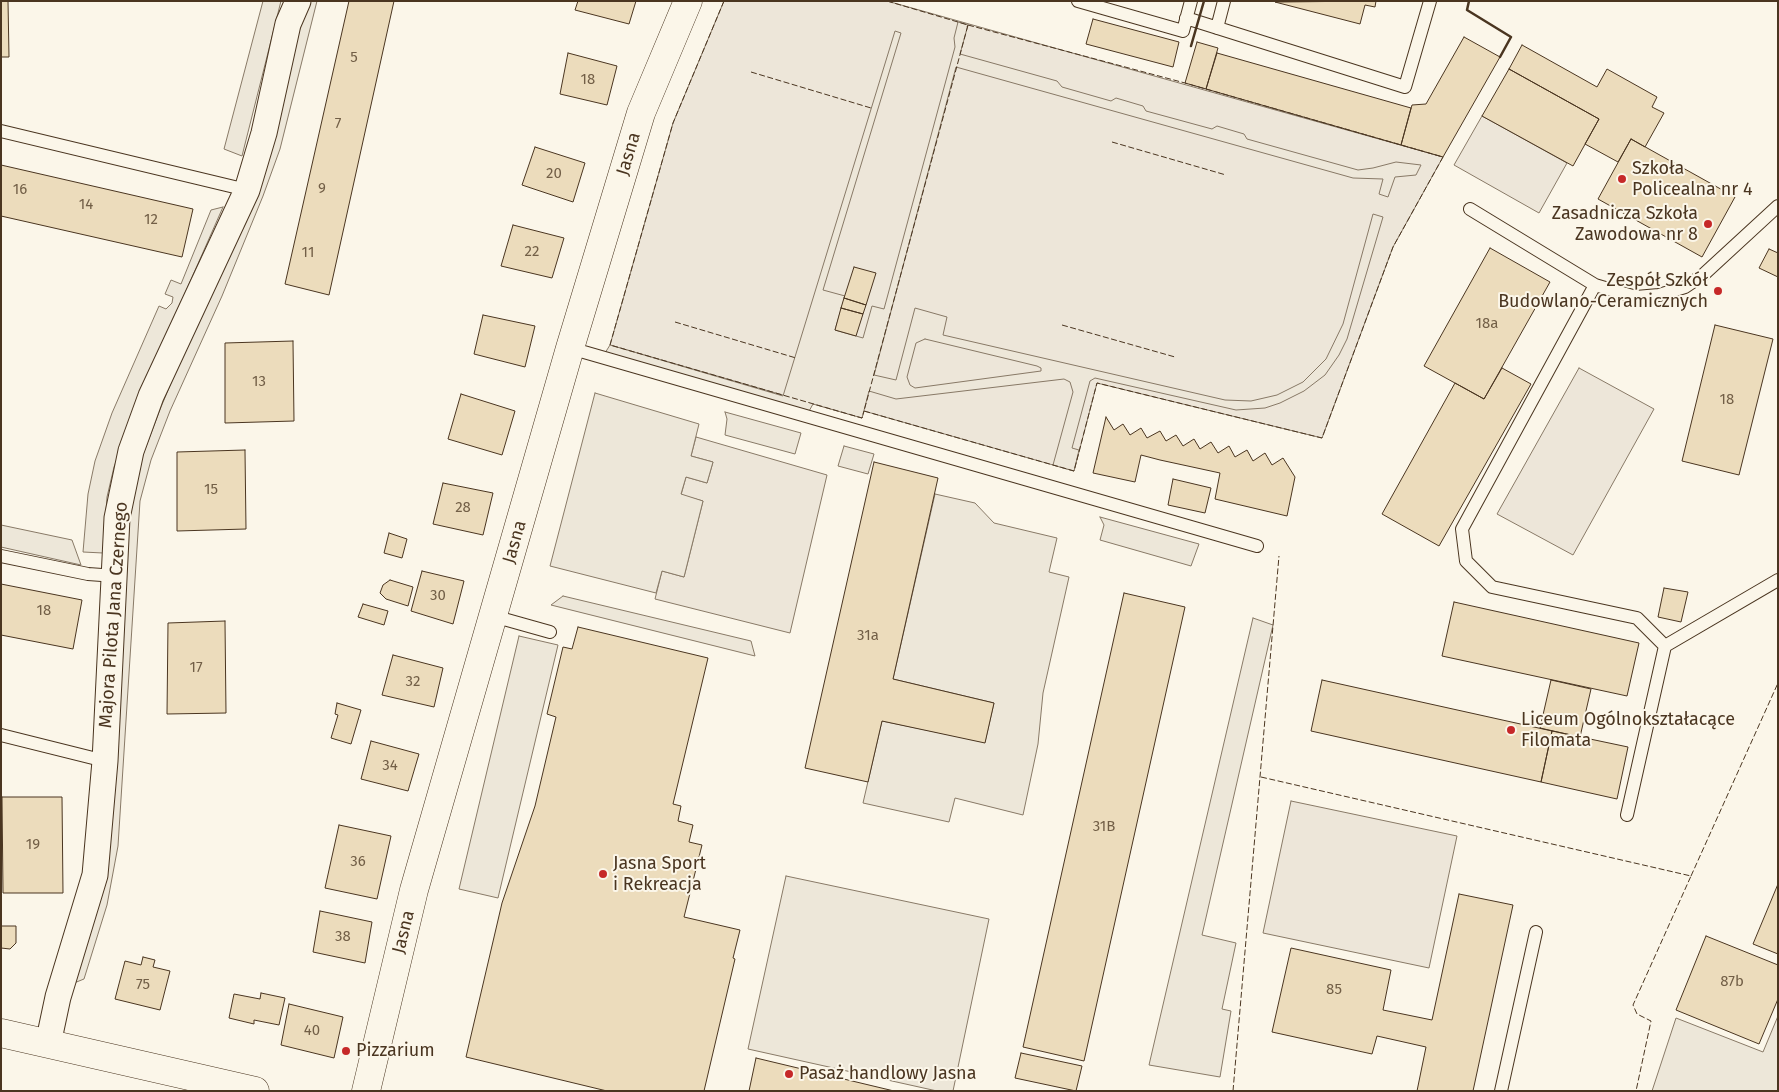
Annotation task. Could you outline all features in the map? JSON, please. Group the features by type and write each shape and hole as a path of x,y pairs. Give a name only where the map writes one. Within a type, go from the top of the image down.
{"street":[{"name":"Majora Pilota Jana Czernego","path":"48,1044 58,996 95,874 105,760 116,576 117,518 131,451 151,396 247,190 264,133 288,24 298,1"},
{"name":"Jasna","path":"366,1091 414,890 570,348 641,113 688,1"},
{"path":"1,1033 216,1087 255,1091"}],"lane":[{"path":"1078,1 1183,31 1191,1"},
{"path":"1217,28 1224,1"},
{"path":"1186,18 1405,87 1430,1"},
{"path":"1,132 247,190"},
{"path":"1470,209 1595,285 1636,297 1659,295 1685,287 1704,275 1778,206"},
{"path":"1595,285 1462,529 1466,560 1492,587 1637,618 1665,646"},
{"path":"570,348 1257,546"},
{"path":"1,556 88,574 116,576"},
{"path":"1627,815 1665,646 1778,580"},
{"path":"494,616 550,632"},
{"path":"1,735 105,760"},
{"path":"1501,1091 1536,932"}],"shaded area":[{"path":"263,1 281,1 242,156 224,149"},
{"path":"307,1 317,1 280,149 222,296 170,411 151,460 140,501 118,846 107,905 84,979 74,983 131,500 142,457 161,407 270,145"},
{"path":"724,1 887,1 1443,157 1393,247 1322,438 1097,383 1074,471 864,411 862,418 610,345 673,123"},
{"path":"958,22 968,25 960,54 1057,81 1062,87 1111,101 1116,98 1143,106 1146,111 1212,129 1217,126 1244,134 1247,139 1358,170 1396,162 1421,165 1416,175 1395,177 1388,197 1379,194 1383,179 1353,178 956,67 874,375 896,380 915,308 947,317 943,335 1225,400 1251,401 1277,395 1303,382 1326,359 1343,324 1373,214 1383,217 1347,339 1339,355 1325,375 1304,391 1280,403 1265,408 1236,410 1095,378 1090,381 1072,448 1079,450 1074,471 1053,465 1073,392 1070,382 1064,379 896,399 869,391 862,418 813,404 808,413 605,353 610,345 783,396 895,31 901,33 823,290 845,296 835,330 863,338 872,306 884,309 955,47 954,38","holes":["925,339 1041,368 1041,371 915,388 910,385 907,377 916,343"]},
{"path":"1482,116 1567,163 1539,213 1454,165"},
{"path":"223,207 148,377 114,467 107,497 103,553 83,552 88,494 95,461 112,413 159,306 166,309 172,303 173,297 165,294 171,280 181,284 211,210"},
{"path":"1579,368 1654,409 1573,555 1497,514"},
{"path":"595,393 699,424 691,456 713,462 707,483 686,477 681,494 703,501 684,577 662,571 656,593 550,566"},
{"path":"725,412 801,433 795,454 725,435 727,419"},
{"path":"696,437 827,475 790,633 655,599 662,571 684,577 703,501 681,495 686,477 707,483 713,462 691,456"},
{"path":"844,446 874,454 868,474 838,466"},
{"path":"935,494 975,503 994,523 1057,538 1049,572 1069,577 1043,693 1038,744 1023,815 955,798 949,822 863,803 882,721 985,742 994,703 893,679"},
{"path":"1100,517 1199,544 1191,566 1100,540 1104,525"},
{"path":"1,525 72,540 81,565 1,547"},
{"path":"563,596 751,641 755,656 551,605"},
{"path":"1253,618 1273,625 1202,935 1236,943 1222,1009 1231,1011 1220,1077 1149,1065"},
{"path":"519,636 558,645 498,898 459,889"},
{"path":"1291,801 1457,836 1429,968 1263,933"},
{"path":"786,876 989,919 953,1091 937,1091 748,1049"},
{"path":"1778,1016 1778,1091 1652,1091 1676,1018 1763,1052"}],"building":[{"path":"1,1 8,1 9,57 1,57"},
{"path":"349,1 394,1 329,295 285,284"},
{"path":"578,1 636,1 629,24 575,10"},
{"path":"1376,1 1375,7 1365,5 1360,24 1275,2"},
{"path":"1093,19 1179,42 1173,67 1086,44"},
{"path":"1464,37 1500,57 1443,157 1401,145 1412,105 1426,104"},
{"path":"1197,42 1218,48 1206,89 1185,83"},
{"path":"1522,45 1597,87 1607,69 1657,97 1652,107 1664,113 1645,147 1631,139 1618,162 1585,144 1599,119 1509,69"},
{"path":"568,53 617,66 607,105 560,94"},
{"path":"1217,53 1411,108 1401,145 1206,89"},
{"path":"1509,69 1599,119 1573,166 1482,116"},
{"path":"1631,139 1735,197 1702,257 1598,199"},
{"path":"535,147 585,163 573,202 522,185"},
{"path":"1,165 193,209 182,257 1,216"},
{"path":"513,225 564,238 552,278 501,266"},
{"path":"1490,248 1550,282 1484,399 1424,366"},
{"path":"1769,249 1778,253 1778,277 1759,268"},
{"path":"854,267 876,273 866,305 844,298"},
{"path":"844,298 866,305 863,314 841,308"},
{"path":"841,308 863,314 856,336 835,330"},
{"path":"483,315 535,326 525,367 474,354"},
{"path":"1715,325 1773,339 1739,475 1682,461"},
{"path":"293,341 294,421 225,423 225,343"},
{"path":"1502,368 1531,384 1439,546 1382,514 1455,383 1484,399"},
{"path":"461,394 515,411 502,455 448,439"},
{"path":"1106,417 1114,430 1123,424 1130,435 1141,428 1147,438 1160,431 1166,441 1176,435 1183,446 1194,439 1200,449 1211,442 1218,453 1229,446 1235,457 1247,450 1253,461 1265,453 1272,465 1283,458 1295,477 1287,516 1215,499 1220,473 1141,455 1135,482 1093,473"},
{"path":"245,450 246,529 177,531 177,452"},
{"path":"874,462 938,478 893,679 994,703 985,743 882,721 868,782 805,768"},
{"path":"1173,479 1211,488 1205,513 1168,505"},
{"path":"443,483 493,493 483,535 433,524"},
{"path":"389,533 407,539 402,558 384,553"},
{"path":"422,571 464,581 453,624 411,611"},
{"path":"390,580 413,587 408,606 386,599 380,593 383,585"},
{"path":"1,584 82,600 73,649 1,635"},
{"path":"1664,588 1688,592 1681,622 1658,617"},
{"path":"1124,593 1185,607 1084,1061 1023,1047"},
{"path":"1454,602 1639,643 1627,696 1442,656"},
{"path":"363,604 388,611 384,625 358,617"},
{"path":"225,621 226,713 167,714 168,623"},
{"name":"Jasna Sport i Rekreacja","path":"578,627 708,658 673,804 681,806 678,821 693,825 689,842 702,845 684,917 740,930 704,1091 607,1091 466,1057 502,903 535,806 556,717 547,714 563,647 572,649"},
{"path":"393,655 443,668 434,707 382,695"},
{"path":"1322,680 1552,731 1541,782 1311,731"},
{"path":"1551,680 1591,689 1580,737 1540,728"},
{"path":"337,703 361,710 351,744 331,738 338,715 335,714"},
{"path":"1552,731 1628,747 1617,799 1541,782"},
{"path":"371,741 419,754 408,791 361,779"},
{"path":"2,797 62,797 63,893 3,893"},
{"path":"339,825 391,836 377,899 325,888"},
{"path":"1778,884 1778,954 1753,944"},
{"path":"1459,894 1513,905 1473,1091 1417,1091 1426,1047 1377,1036 1372,1054 1272,1032 1291,948 1391,970 1383,1010 1432,1020"},
{"path":"320,911 372,922 365,963 313,952"},
{"path":"1,926 16,926 16,943 10,949 1,948"},
{"path":"1706,936 1778,965 1778,999 1759,1044 1676,1010"},
{"path":"143,957 155,960 153,967 170,971 160,1010 115,999 125,961 141,965"},
{"path":"261,993 285,998 279,1025 254,1020 254,1024 229,1018 234,994 260,999"},
{"path":"289,1004 343,1017 334,1058 281,1045"},
{"path":"1021,1053 1082,1066 1076,1091 1015,1078"},
{"name":"Pasaż handlowy Jasna","path":"756,1058 894,1091 749,1091"}],"fence":[{"path":"724,1 673,123 610,345 862,418 864,411"},
{"path":"887,1 968,25 967,27"},
{"path":"968,25 1185,83 1443,157 1393,247 1322,438 1097,383 1074,471 864,411 968,25"},
{"path":"751,72 871,108"},
{"path":"1112,142 1226,175"},
{"path":"675,322 796,358"},
{"path":"1062,325 1175,357"},
{"path":"1233,1091 1279,556"},
{"path":"1691,876 1778,683"},
{"path":"1261,777 1691,876 1633,1005 1637,1014 1651,1021 1636,1091"}],"wall":[{"path":"1191,46 1204,1"},
{"path":"1469,1 1467,10 1511,37 1500,57"}],"place":[{"name":"Szkoła Policealna nr 4","path":"1622,179"},
{"name":"Zasadnicza Szkoła Zawodowa nr 8","path":"1708,224"},
{"name":"Zespół Szkół Budowlano-Ceramicznych","path":"1718,291"},
{"name":"Liceum Ogólnokształacące Filomata","path":"1511,730"},
{"name":"Jasna Sport i Rekreacja","path":"603,874"},
{"name":"Pizzarium","path":"346,1051"},
{"name":"Pasaż handlowy Jasna","path":"789,1074"}]}
